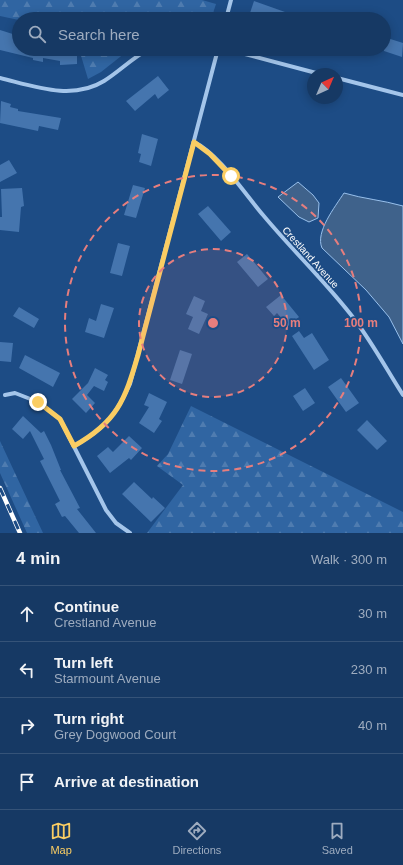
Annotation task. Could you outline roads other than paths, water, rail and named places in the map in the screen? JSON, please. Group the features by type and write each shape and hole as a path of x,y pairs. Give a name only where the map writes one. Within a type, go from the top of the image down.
{"street":[{"path":"228,12 231,0"},
{"path":"0,78 40,88 78,91 104,81 139,56"},
{"path":"74,446 95,434 114,415 130,384 216,56"},
{"path":"252,56 307,71"},
{"path":"343,80 403,95"},
{"name":"Crestland Avenue","path":"194,142 210,154 231,176 283,238 337,297 361,328 403,395"},
{"path":"5,395 15,393 38,402 60,419 106,510 116,523 130,533"}],"railway":[{"path":"0,488 20,533"}]}
